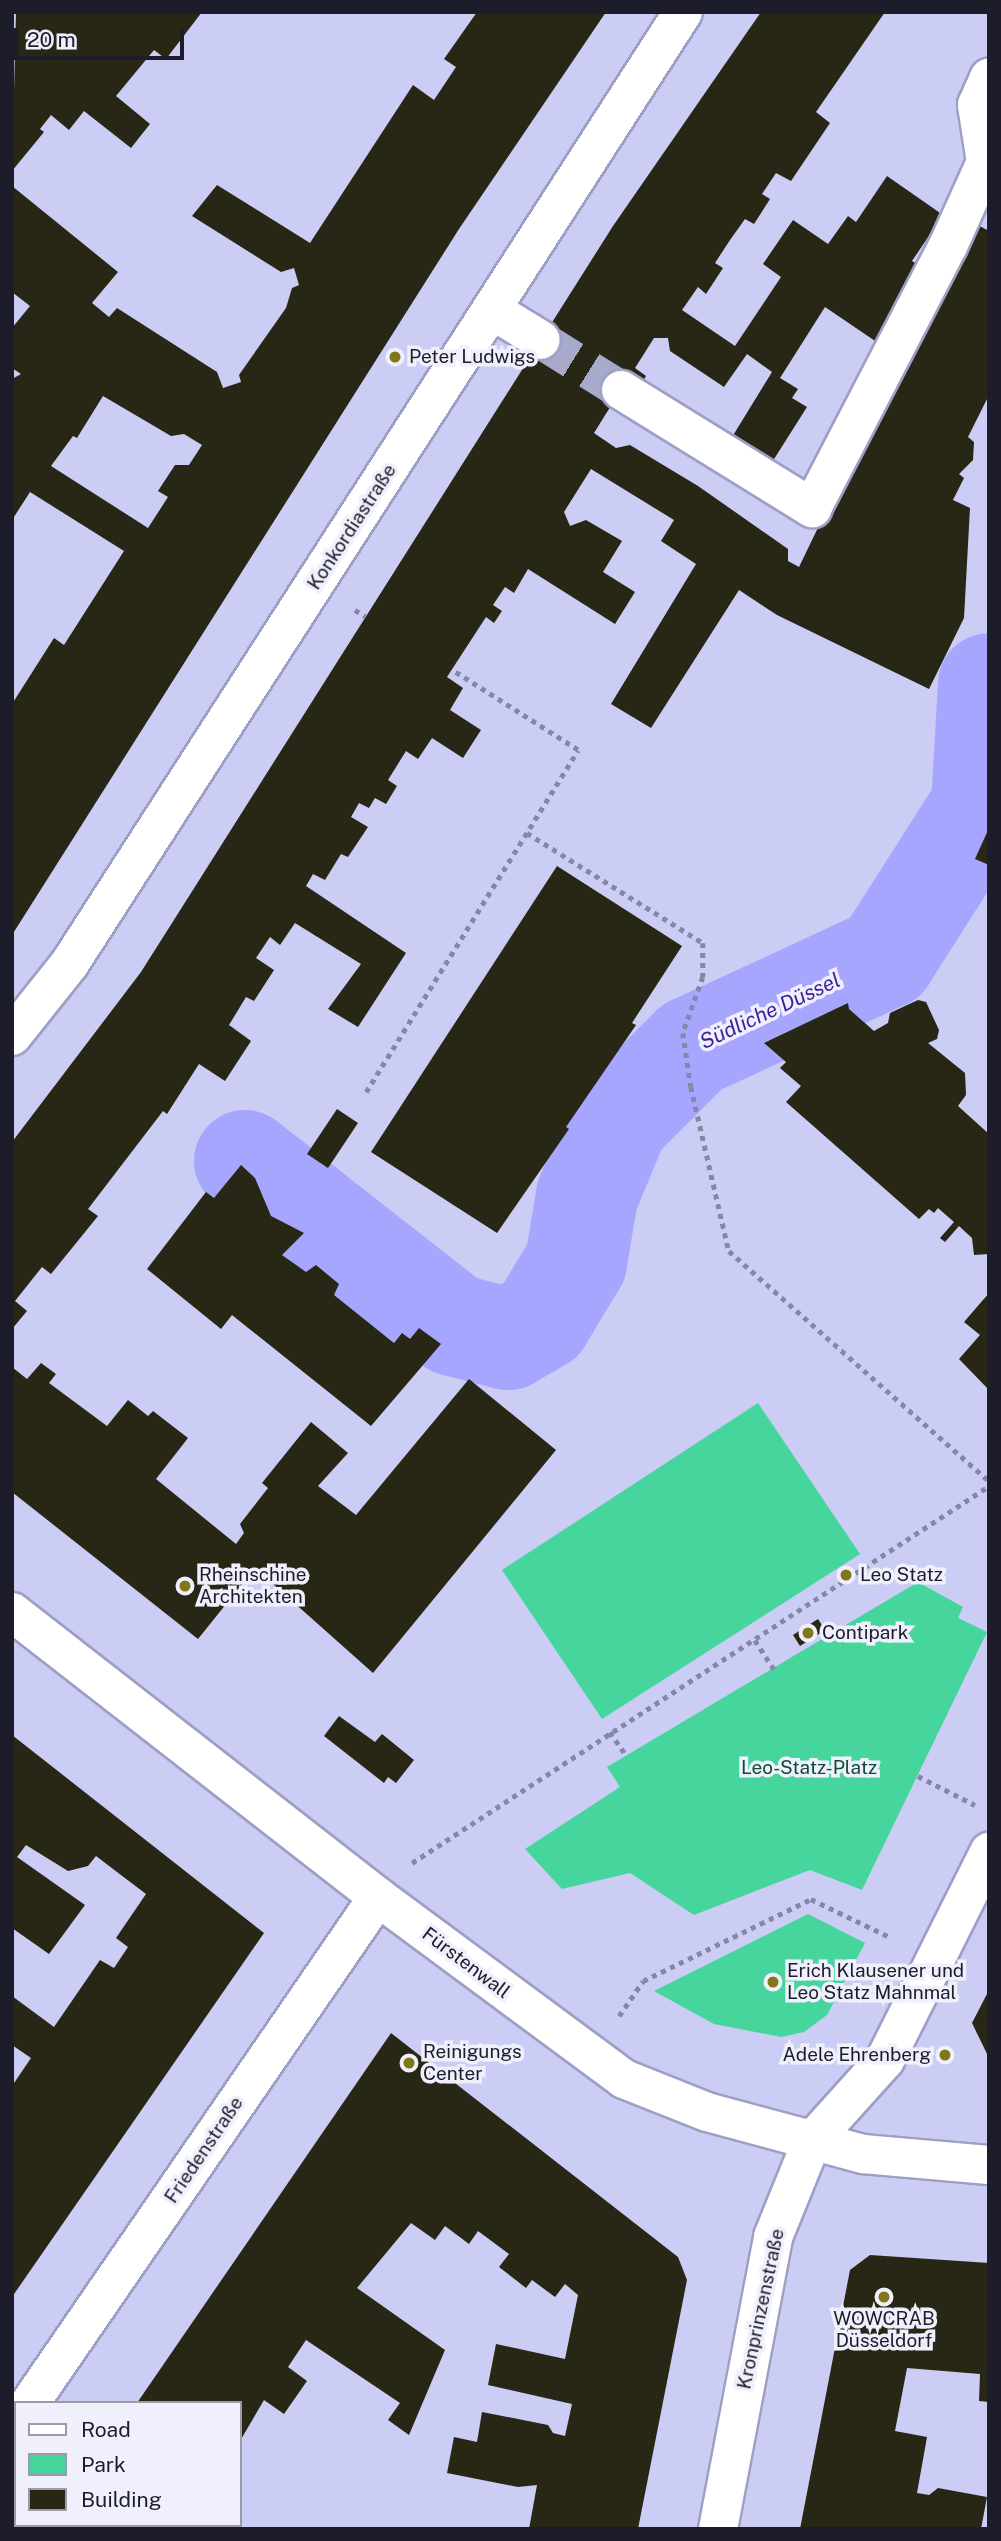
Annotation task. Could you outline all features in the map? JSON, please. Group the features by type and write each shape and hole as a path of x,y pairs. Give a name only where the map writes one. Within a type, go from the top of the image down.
{"street":[{"name":"Konkordiastraße","path":"12,1036 70,963 683,12"},
{"path":"621,390 812,508 948,246 986,162 977,105 989,78"},
{"path":"492,310 541,340"},
{"name":"Fürstenwall","path":"12,1612 378,1897 624,2079 678,2103 863,2154 989,2165"},
{"name":"Kronprinzenstraße","path":"718,2529 773,2236 812,2141 885,2060 989,1852"},
{"name":"Friedenstraße","path":"31,2401 378,1897"}],"path":[{"path":"366,1092 578,750 452,670"},
{"path":"527,833 703,943 703,977 683,1033 691,1087 729,1251 989,1480"},
{"path":"378,1897 398,1872 989,1486"},
{"path":"755,1640 775,1671"},
{"path":"610,1732 626,1755"},
{"path":"918,1776 989,1811"},
{"path":"592,2055 643,1982 811,1899 935,1958"}],"green space":[{"path":"758,1403 860,1554 602,1719 502,1570"},
{"name":"Leo-Statz-Platz","path":"918,1582 963,1607 958,1618 987,1632 862,1890 810,1870 694,1915 630,1873 562,1889 525,1849 620,1787 607,1767"},
{"path":"808,1914 865,1943 827,2015 804,2032 781,2037 714,2024 654,1991"}],"building":[{"path":"16,12 202,12 166,59 154,50 116,96 150,124 131,148 84,111 69,130 51,115 40,129 44,132 12,171"},
{"path":"477,12 606,12 459,229 12,935 12,704 54,638 64,645 124,551 30,492 12,520 12,379 21,374 12,368 12,328 30,306 12,292 12,186 118,272 92,303 109,317 117,308 217,372 223,388 241,382 239,375 286,308 292,288 299,285 294,268 281,272 192,216 217,185 310,243 413,85 434,100 456,67 444,59","holes":["103,396 171,436 184,434 202,445 189,465 175,465 158,491 168,497 148,528 51,466 73,436 77,438"]},
{"path":"761,12 885,12 816,112 830,123 791,181 776,173 762,194 770,199 754,224 745,219 730,240 715,263 723,268 706,294 698,287 682,310 735,346 781,277 763,264 793,220 828,244 848,216 856,222 887,176 943,215 912,261 922,267 884,347 825,307 780,378 798,389 792,398 807,407 769,467 729,442 772,372 747,354 724,387 670,351 668,338 654,338 635,368 646,376 639,388 627,380 594,433 616,448 630,445 698,486 788,549 788,561 799,567 828,507 874,431 974,223 989,231 989,395 968,437 974,442 973,460 959,474 964,478 953,500 970,508 964,618 929,689 777,615 739,590 651,728 611,704 696,564 661,541 674,520 591,469 564,512 570,526 586,520 622,541 603,572 635,592 615,624 528,569 514,593 505,587 493,605 502,611 494,623 486,617 447,677 463,688 450,710 481,730 463,758 432,738 418,759 406,751 388,780 397,786 386,804 375,798 369,808 359,803 351,817 368,827 348,857 341,854 325,880 313,874 306,886 406,953 358,1027 328,1009 361,964 295,923 280,945 270,937 256,958 274,970 254,1001 246,997 229,1025 251,1041 225,1081 199,1064 167,1114 163,1111 88,1209 98,1216 51,1274 42,1267 15,1301 27,1311 12,1329 12,1142 141,972 613,226"},
{"path":"989,828 989,865 975,859"},
{"path":"557,866 682,946 632,1023 636,1025 566,1127 569,1129 497,1233 371,1152"},
{"path":"918,1000 926,1002 939,1030 937,1039 928,1043 965,1073 966,1095 958,1106 989,1134 989,1254 974,1255 972,1238 959,1226 945,1242 940,1238 954,1222 938,1208 934,1213 929,1209 919,1219 786,1102 801,1086 780,1068 786,1062 764,1043 848,1003 849,1009 874,1031 888,1023 890,1013"},
{"path":"337,1109 358,1123 328,1168 307,1154"},
{"path":"241,1165 255,1178 271,1216 304,1233 282,1255 306,1272 316,1265 339,1284 334,1295 394,1343 402,1333 410,1339 419,1328 441,1344 371,1426 232,1315 221,1329 147,1269 206,1192 214,1198"},
{"path":"989,1293 989,1390 959,1359 980,1335 964,1322"},
{"path":"41,1363 56,1374 49,1383 107,1426 128,1400 148,1416 153,1411 188,1438 156,1479 236,1544 244,1533 240,1524 268,1488 262,1483 311,1422 348,1453 318,1486 356,1515 469,1379 556,1450 373,1673 255,1568 198,1639 12,1492 12,1367 27,1379"},
{"name":"Contipark","path":"818,1619 825,1630 800,1646 793,1635"},
{"path":"339,1716 375,1742 382,1734 414,1760 396,1783 388,1777 384,1783 324,1736"},
{"path":"12,1735 264,1933 12,2297 12,2086 31,2058 12,2045 12,1996 54,2027 100,1960 114,1968 128,1947 116,1938 146,1894 96,1856 88,1866 68,1871 26,1845 17,1857 85,1905 49,1954 12,1928"},
{"path":"989,1990 989,2058 972,2023"},
{"path":"391,2033 678,2257 687,2280 638,2529 529,2529 537,2485 518,2487 447,2473 454,2437 477,2442 482,2412 548,2425 553,2433 565,2436 572,2404 488,2385 496,2344 565,2359 578,2295 565,2284 555,2297 532,2280 526,2288 499,2267 509,2254 478,2231 469,2244 445,2226 435,2240 411,2223 357,2288 445,2350 409,2435 388,2420 400,2403 306,2340 288,2367 307,2381 284,2414 264,2400 242,2438 242,2401 138,2401"},
{"path":"870,2255 989,2263 989,2402 979,2401 980,2374 907,2368 895,2431 927,2437 917,2493 929,2495 938,2488 987,2497 981,2529 800,2529 850,2270"},
{"path":"49,2527 122,2527 48,2529"}],"waterway":[{"name":"Südliche Düssel","path":"245,1161 454,1325 508,1339 541,1320 576,1262 587,1196 618,1121 692,1047 885,958 982,806 989,684"}],"tunnel":[{"path":"541,340 621,390"}],"place":[{"name":"Peter Ludwigs","path":"395,357"},
{"name":"Leo Statz","path":"846,1575"},
{"name":"Rheinschine Architekten","path":"185,1586"},
{"name":"Contipark","path":"808,1633"},
{"name":"Erich Klausener und Leo Statz Mahnmal","path":"773,1982"},
{"name":"Adele Ehrenberg","path":"945,2055"},
{"name":"Reinigungs Center","path":"409,2063"},
{"name":"WOWCRAB Düsseldorf","path":"884,2297"}]}
